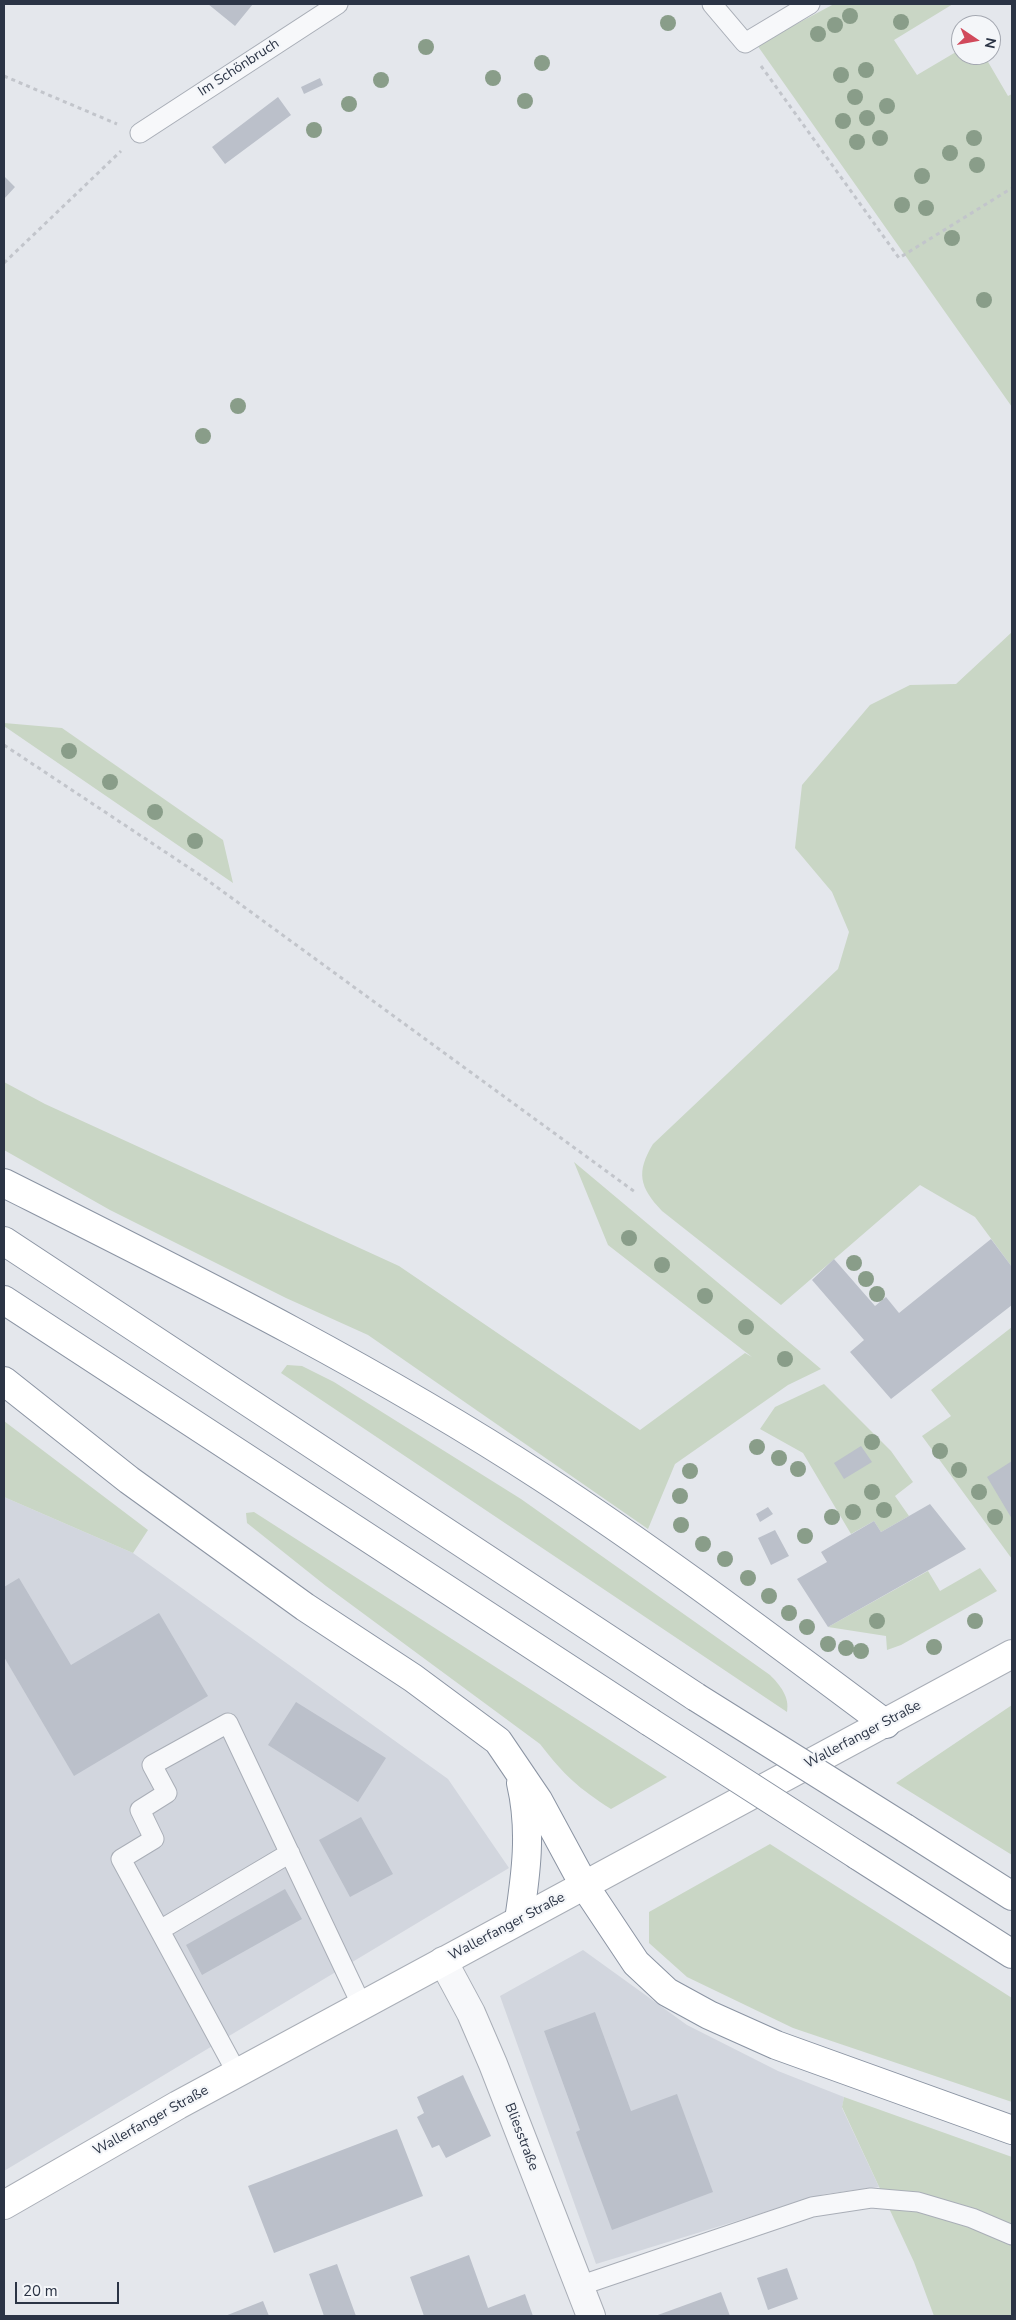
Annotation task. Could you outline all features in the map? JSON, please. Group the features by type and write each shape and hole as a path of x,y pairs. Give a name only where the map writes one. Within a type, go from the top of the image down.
{"main road":[{"path":"4,1183 291,1329 437,1412 543,1478 661,1558 886,1724"},
{"path":"4,1242 696,1697 1012,1896"},
{"path":"4,1300 650,1722 1012,1954"},
{"path":"4,1381 169,1509 305,1607 413,1678 498,1741 538,1800 584,1885 636,1963 667,1992 709,2015 776,2045 1012,2130"},
{"name":"Wallerfanger Straße","path":"4,2205 237,2073 886,1724 1012,1654"},
{"path":"518,1770 525,1800 528,1826 528,1865 519,1920"}],"street":[{"name":"Bliesstraße","path":"443,1961 471,2014 493,2064 591,2316"}],"lane":[{"name":"Im Schönbruch","path":"140,133 338,4"},
{"path":"712,4 745,43 810,4"},
{"path":"237,2073 121,1859 154,1839 140,1810 167,1793 152,1765 228,1723 362,2006"},
{"path":"160,1930 290,1853"},
{"path":"580,2286 812,2207 871,2198 918,2202 972,2218 1012,2235"}],"path":[{"path":"745,43 899,258 1012,188"},
{"path":"4,76 140,133 4,263"},
{"path":"4,745 203,877 635,1192"}],"shaded area":[{"path":"4,1497 133,1553 448,1779 509,1868 4,2171"},
{"path":"583,1950 687,2025 778,2071 844,2097 842,2108 879,2187 825,2194 596,2264 500,1996"}],"green space":[{"path":"834,4 953,4 894,40 917,75 951,55 951,65 990,65 1008,96 1012,94 1012,407 757,45"},
{"path":"1012,632 1012,1267 975,1217 920,1185 781,1305 662,1211 648,1194 642,1179 644,1163 653,1144 838,969 849,932 832,892 795,848 802,785 870,705 910,685 956,684"},
{"path":"4,723 62,728 223,840 233,883 4,726"},
{"path":"4,1082 45,1104 399,1266 640,1430 745,1353 752,1357 608,1245 574,1162 821,1369 788,1385 675,1464 648,1529 368,1335 286,1298 110,1210 4,1150"},
{"path":"1012,1327 1012,1559 922,1436 951,1416 931,1390"},
{"path":"287,1365 302,1366 334,1382 521,1499 770,1675 786,1696 787,1712 281,1373"},
{"path":"824,1384 891,1451 913,1482 895,1496 909,1516 881,1532 874,1521 851,1534 803,1453 760,1429 775,1407"},
{"path":"4,1421 148,1530 133,1553 4,1497"},
{"path":"254,1512 667,1777 611,1809 572,1780 540,1744 326,1586 247,1523 246,1513"},
{"path":"980,1568 997,1591 901,1645 887,1650 886,1636 828,1627 928,1571 940,1591"},
{"path":"1012,1705 1012,1855 896,1783"},
{"path":"770,1844 1012,1998 1012,2102 793,2028 687,1977 649,1943 649,1912"},
{"path":"844,2097 1012,2157 1012,2316 934,2316 914,2262 842,2107"}],"building":[{"path":"208,4 253,4 235,26"},
{"path":"320,78 323,85 304,94 301,87"},
{"path":"278,97 291,115 225,164 212,147"},
{"path":"4,176 15,187 4,199"},
{"path":"991,1239 1012,1267 1012,1305 891,1399 850,1352 864,1340 812,1280 834,1259 875,1306 886,1297 899,1313"},
{"path":"861,1446 872,1462 844,1479 834,1463"},
{"path":"1012,1461 1012,1519 987,1477"},
{"path":"930,1504 966,1549 828,1627 797,1579 827,1562 821,1552 874,1521 881,1532"},
{"path":"768,1507 773,1514 760,1522 756,1514"},
{"path":"775,1530 789,1556 771,1565 758,1538"},
{"path":"19,1578 71,1665 159,1613 208,1696 74,1776 4,1657 4,1587"},
{"path":"296,1702 386,1758 358,1802 268,1745"},
{"path":"361,1817 393,1874 350,1897 319,1840"},
{"path":"285,1889 302,1919 202,1975 186,1945"},
{"path":"595,2012 631,2111 677,2094 713,2192 612,2230 576,2132 580,2130 544,2031"},
{"path":"463,2075 491,2136 446,2158 439,2145 432,2148 417,2117 424,2113 417,2097"},
{"path":"397,2129 423,2196 274,2253 248,2186"},
{"path":"469,2255 488,2308 525,2294 533,2316 424,2316 410,2277"},
{"path":"337,2264 356,2316 324,2316 309,2274"},
{"path":"787,2268 798,2299 768,2310 757,2278"},
{"path":"721,2292 730,2316 655,2316"},
{"path":"263,2301 269,2316 225,2316"}]}
